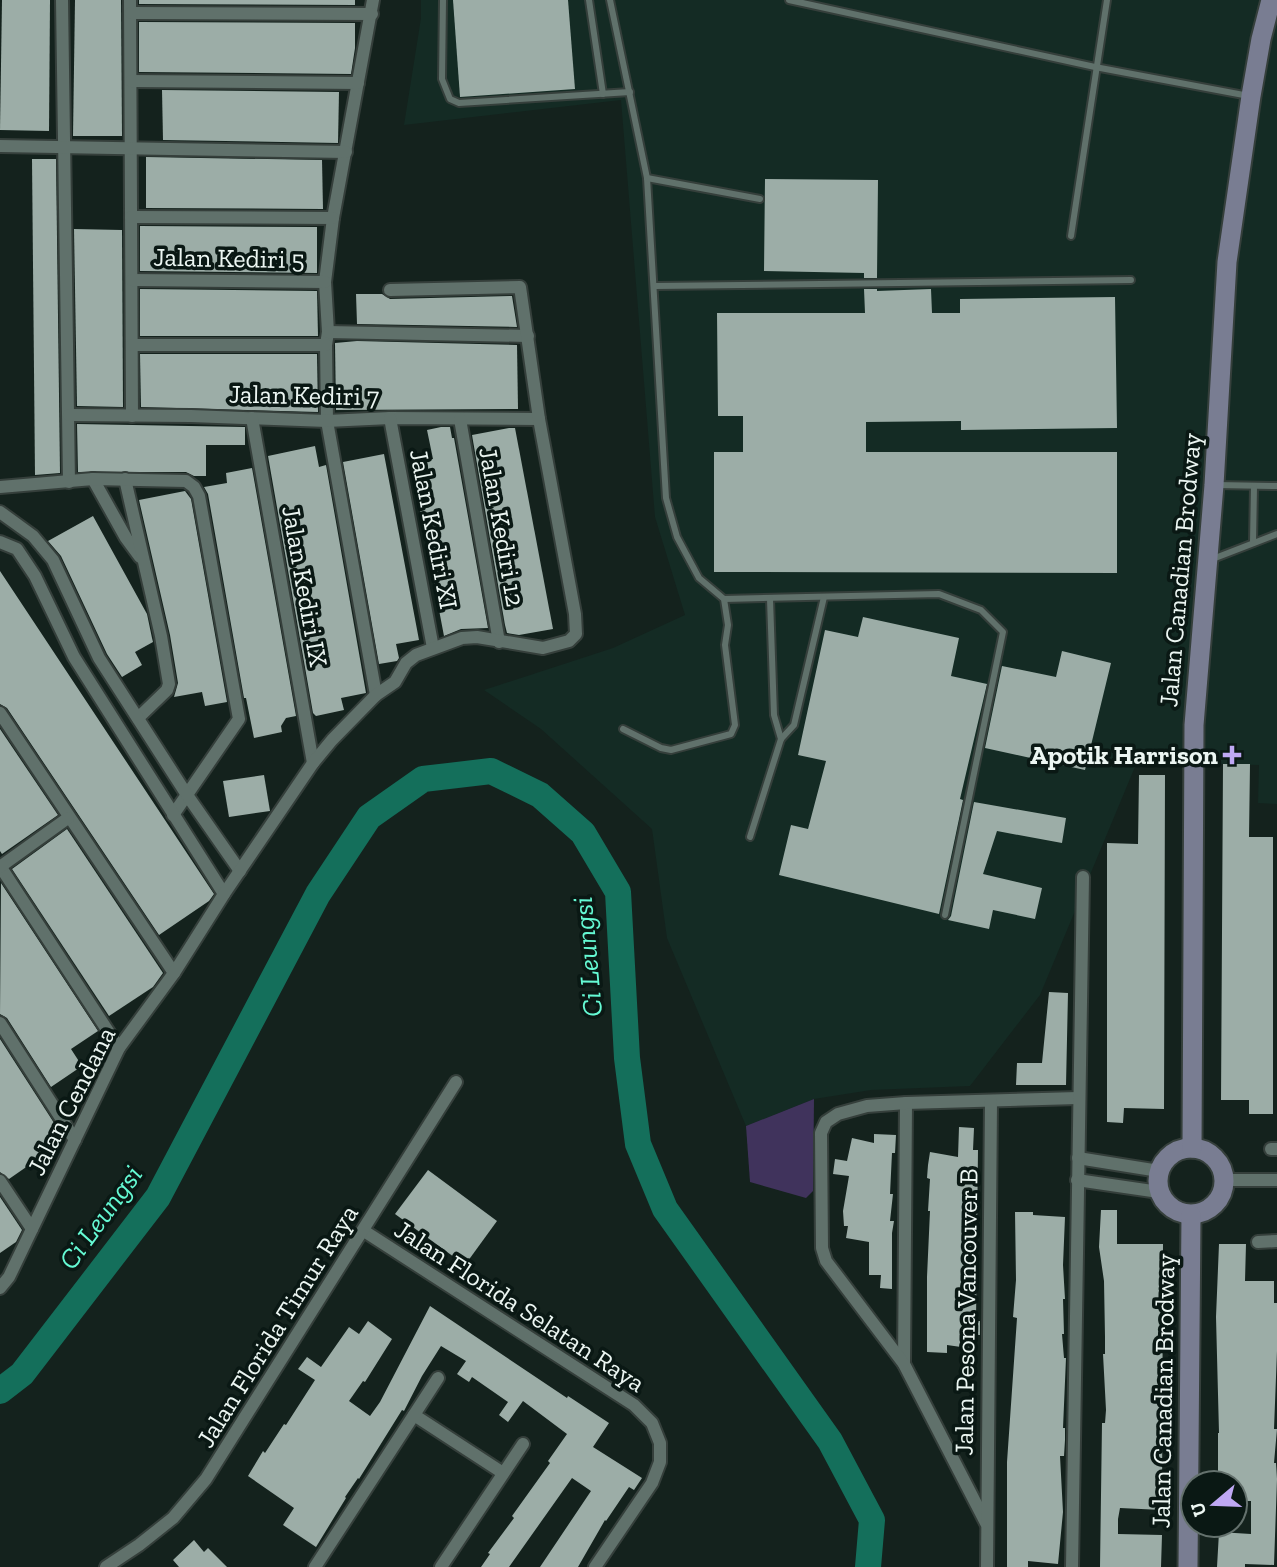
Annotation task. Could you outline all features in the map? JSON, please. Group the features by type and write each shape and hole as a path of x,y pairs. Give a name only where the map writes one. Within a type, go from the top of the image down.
{"street":[{"path":"62,0 69,482"},
{"path":"373,0 333,218 325,282 327,421 376,695"},
{"name":"Jalan Canadian Brodway","path":"1192,1148 1194,725 1214,485 1227,262 1251,96 1271,0"},
{"path":"132,416 131,6 372,14"},
{"path":"131,81 358,83"},
{"path":"0,146 346,152"},
{"path":"131,217 333,218"},
{"name":"Jalan Kediri 5","path":"132,280 325,282"},
{"path":"390,290 520,286 539,419"},
{"path":"132,345 327,338 528,336"},
{"name":"Jalan Kediri 7","path":"69,415 327,421 390,418 539,419"},
{"name":"Jalan Kediri IX","path":"252,418 313,763"},
{"name":"Jalan Kediri XI","path":"390,418 433,648"},
{"name":"Jalan Kediri 12","path":"460,419 499,642"},
{"name":"Jalan Cendana","path":"0,1288 9,1277 119,1048 174,973 313,763 376,695 395,682 406,663 416,655 462,638 477,637 543,648 569,641 576,634 575,614 539,419"},
{"path":"93,479 126,538 142,560"},
{"path":"0,488 93,479 186,481 194,486 239,719 173,815"},
{"path":"125,479 161,636 169,684 167,690 138,718"},
{"path":"0,512 33,536 53,560 99,658 187,795 240,871"},
{"path":"0,542 17,549 35,576 74,657 224,894"},
{"path":"0,713 174,973"},
{"path":"68,818 0,866 119,1048"},
{"path":"1072,1567 1083,877"},
{"path":"0,1023 75,1139"},
{"name":"Jalan Florida Timur Raya","path":"106,1567 173,1518 206,1479 456,1082"},
{"name":"Jalan Pesona Vancouver B","path":"986,1523 904,1364 825,1261 822,1248 821,1133 826,1122 838,1114 867,1106 1078,1098"},
{"name":"Jalan Pesona Vancouver B","path":"987,1567 991,1101"},
{"name":"Jalan Pesona Vancouver B","path":"904,1364 906,1103"},
{"path":"1192,1148 1202,1149 1218,1161 1225,1180 1223,1191 1212,1209 1191,1215 1172,1209 1159,1192 1159,1171 1172,1154 1192,1148"},
{"path":"1078,1158 1159,1171"},
{"path":"1077,1180 1159,1192"},
{"path":"1225,1180 1277,1180"},
{"path":"0,1181 32,1229"},
{"name":"Jalan Canadian Brodway","path":"1188,1567 1191,1215"},
{"name":"Jalan Florida Selatan Raya","path":"364,1231 634,1405 652,1423 660,1443 660,1462 652,1483 595,1567"},
{"path":"1258,1242 1277,1241"},
{"path":"315,1567 438,1378"},
{"path":"414,1415 503,1473"},
{"path":"441,1567 523,1444"}],"lane":[{"path":"443,0 442,79 450,99 459,103 630,92"},
{"path":"589,0 603,94"},
{"path":"610,0 648,178 666,498 677,537 699,578 724,599 939,594 981,610 1003,632 945,915"},
{"path":"789,0 1095,67 1251,96"},
{"path":"1071,236 1107,0"},
{"path":"648,178 760,199"},
{"path":"655,286 1131,280"},
{"path":"1214,485 1277,486"},
{"path":"1253,543 1254,486"},
{"path":"1207,561 1277,534"},
{"path":"750,838 781,739 794,725 824,597"},
{"path":"623,729 661,748 671,750 709,741 734,731 725,645 728,625 724,599"},
{"path":"769,599 774,715 781,739"}],"shaded area":[{"path":"421,0 1277,0 1277,804 1258,803 1259,765 1137,762 1040,995 970,1086 871,1090 814,1099 746,1126 667,938 652,829 541,729 484,690 613,648 685,615 655,517 621,100 404,125 421,18"},
{"path":"814,1099 813,1191 806,1198 750,1182 746,1126"}],"building":[{"path":"2,0 50,0 49,131 0,130"},
{"path":"75,0 121,0 122,136 73,136"},
{"path":"139,0 355,0 355,5 139,4"},
{"path":"453,0 568,0 575,89 460,97"},
{"path":"139,22 355,23 351,74 139,72"},
{"path":"162,90 339,92 338,143 163,140"},
{"path":"146,157 322,160 323,209 146,208"},
{"path":"32,159 56,159 60,473 35,475"},
{"path":"765,179 878,180 877,278 864,278 864,273 764,271"},
{"path":"140,226 317,227 317,273 140,271"},
{"path":"74,229 122,230 123,407 77,406"},
{"path":"140,289 317,291 318,336 140,336"},
{"path":"864,289 931,289 932,313 960,313 960,299 1115,297 1117,428 961,430 961,421 866,422 866,452 1117,452 1117,573 714,572 714,452 743,452 743,416 718,416 717,313 865,313"},
{"path":"356,294 382,294 390,299 512,296 517,327 357,324"},
{"path":"357,341 517,345 518,409 336,410 335,343"},
{"path":"140,354 317,354 318,412 141,407"},
{"path":"77,424 245,427 245,445 206,445 206,476 194,476 186,472 78,472"},
{"path":"450,427 454,438 488,628 461,629 444,636 411,463 433,459 427,430"},
{"path":"515,428 553,629 519,635 507,633 505,625 472,435"},
{"path":"315,446 319,467 326,465 366,693 341,698 344,710 316,716 313,713 268,456"},
{"path":"384,454 419,640 396,644 399,658 397,661 379,664 343,462"},
{"path":"252,468 296,716 286,718 281,726 282,732 254,738 244,698 208,494 204,487 227,483 226,473"},
{"path":"185,491 191,499 227,702 205,706 202,692 174,697 178,683 170,635 139,500"},
{"path":"93,516 147,614 153,642 135,652 142,665 122,677 107,654 61,556 48,541"},
{"path":"0,571 214,894 209,901 159,935 7,708 0,704"},
{"path":"863,617 959,638 951,676 987,684 960,799 963,800 939,914 779,875 791,825 808,829 826,761 798,755 825,630 858,637"},
{"path":"1062,651 1111,663 1085,770 985,748 1002,666 1056,677"},
{"path":"0,729 58,815 2,854 0,851"},
{"path":"1223,764 1250,764 1249,837 1273,837 1273,1114 1249,1114 1249,1100 1221,1100"},
{"path":"264,775 270,811 229,817 223,781"},
{"path":"1139,775 1165,775 1164,1109 1124,1108 1123,1123 1107,1122 1107,843 1138,844"},
{"path":"974,802 1066,818 1062,843 997,831 983,874 1042,888 1035,919 993,910 989,929 948,920"},
{"path":"67,829 163,973 153,987 109,1016 12,869"},
{"path":"1,883 98,1031 71,1049 82,1066 51,1087 7,1018 0,1014"},
{"path":"1049,992 1068,993 1066,1085 1016,1085 1017,1063 1042,1063"},
{"path":"0,1039 65,1140 9,1179 0,1172"},
{"path":"959,1127 974,1128 973,1150 978,1150 976,1321 980,1321 980,1335 977,1335 975,1349 947,1345 947,1353 927,1352 930,1211 928,1165 930,1152 958,1157"},
{"path":"874,1134 896,1135 895,1153 892,1153 890,1194 893,1194 890,1221 894,1221 892,1289 880,1288 881,1275 869,1275 869,1242 846,1238 848,1226 844,1226 843,1211 849,1176 833,1174 835,1159 847,1161 852,1138 874,1143"},
{"path":"428,1170 497,1221 465,1265 395,1214"},
{"path":"0,1197 22,1230 16,1242 0,1253"},
{"path":"1101,1210 1117,1210 1117,1244 1163,1244 1162,1510 1120,1508 1118,1519 1118,1534 1162,1535 1161,1567 1100,1567 1102,1423 1105,1423 1106,1410 1103,1354 1104,1281 1099,1247"},
{"path":"1015,1212 1065,1217 1065,1299 1062,1334 1066,1358 1063,1428 1065,1440 1064,1456 1060,1456 1063,1512 1058,1564 1028,1561 1028,1567 1007,1567 1007,1462 1017,1318 1013,1317 1016,1280"},
{"path":"1219,1244 1246,1244 1245,1281 1274,1281 1274,1303 1277,1303 1274,1565 1217,1567 1219,1539 1249,1539 1251,1501 1249,1469 1218,1469 1216,1317"},
{"path":"430,1306 609,1423 593,1447 642,1478 634,1490 629,1487 605,1520 578,1567 540,1567 591,1491 572,1478 509,1567 481,1567 567,1434 523,1401 508,1422 499,1415 508,1402 472,1377 469,1382 457,1374 466,1361 441,1346 404,1411 402,1410 345,1497 316,1547 283,1525 294,1508 248,1476 315,1380 298,1369 307,1357 321,1367 349,1327 359,1334 368,1321 392,1339 365,1382 363,1381 349,1401 370,1416"},
{"path":"194,1540 204,1552 208,1548 227,1567 179,1567 173,1560"}],"waterway":[{"name":"Ci Leungsi","path":"0,1391 22,1374 158,1197 318,894 369,817 423,779 491,771 540,795 583,833 618,892 627,1058 638,1144 665,1209 830,1441 872,1520 868,1567"}],"place":[{"name":"Apotik Harrison","path":"1232,755"}]}
